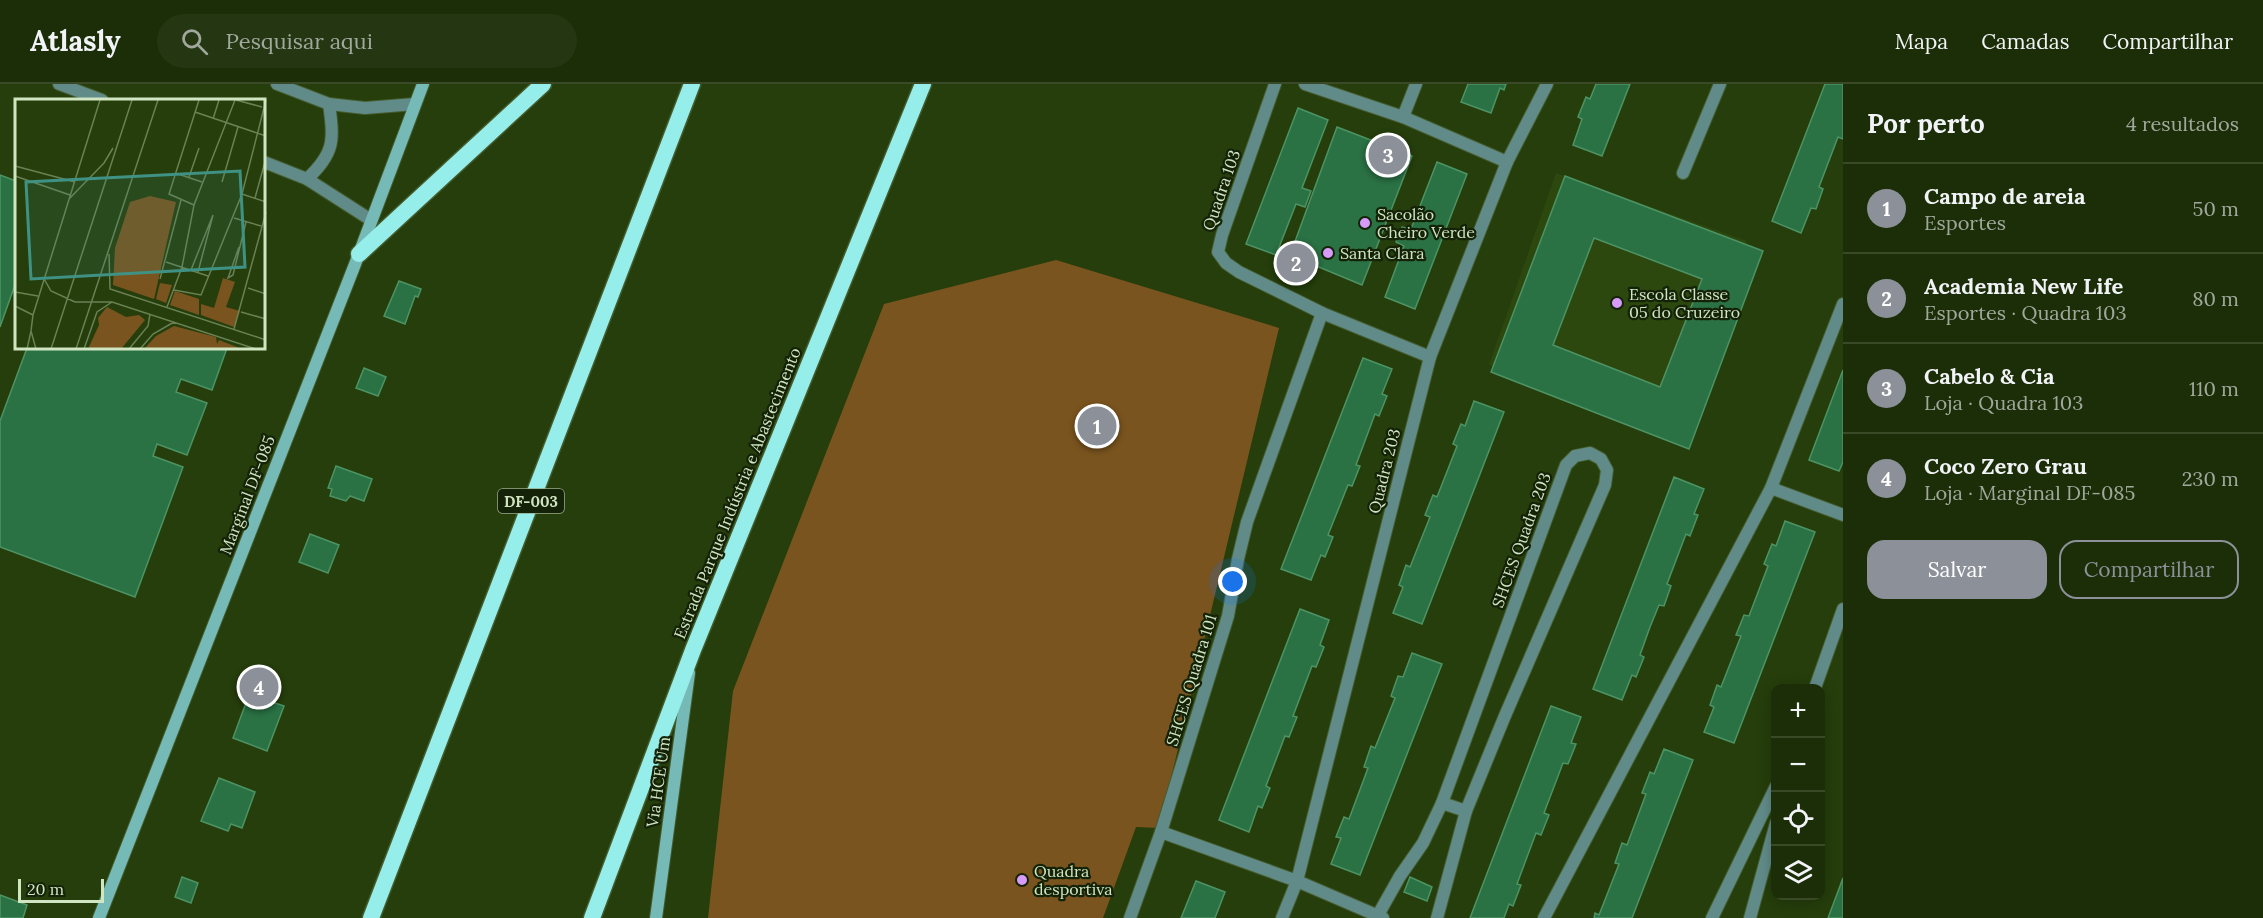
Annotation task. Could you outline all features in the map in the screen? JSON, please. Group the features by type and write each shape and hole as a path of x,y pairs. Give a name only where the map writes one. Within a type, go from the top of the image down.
{"highway":[{"path":"359,254 543,84"},
{"name":"DF-003","path":"371,918 692,84"},
{"name":"Estrada Parque Indústria e Abastecimento","path":"592,918 693,650 923,84"}],"main road":[{"name":"Marginal DF-085","path":"102,915 423,84"},
{"name":"Via HCE Um","path":"656,918 693,650"}],"street":[{"path":"58,84 99,99"},
{"path":"277,84 329,104 365,108 415,104"},
{"name":"Quadra 103","path":"1275,84 1218,252 1226,263 1239,272 1322,314 1430,357"},
{"path":"1305,84 1403,117 1507,162"},
{"path":"1403,117 1416,84"},
{"name":"Quadra 203","path":"1282,918 1297,881 1430,357 1507,162 1547,84"},
{"path":"1683,172 1720,84"},
{"path":"307,179 324,163 332,144 329,104"},
{"path":"266,163 307,179 371,220"},
{"path":"1544,918 1771,488 1843,304"},
{"name":"SHCES Quadra 101","path":"1130,918 1161,832 1228,616 1247,522 1322,314"},
{"name":"SHCES Quadra 203","path":"1381,917 1401,876 1424,843 1442,803 1566,465 1575,456 1590,453 1601,459 1606,470 1605,485 1466,811 1437,918"},
{"path":"1771,488 1843,515"},
{"path":"1816,684 1843,609"},
{"path":"1712,918 1773,792"},
{"path":"1442,803 1466,811"},
{"path":"1161,832 1297,881 1381,917"},
{"path":"1750,918 1771,841"}],"shaded area":[{"name":"Escola Classe 05 do Cruzeiro","path":"1556,173 1747,241 1675,435 1489,365"},
{"path":"1056,260 1279,328 1159,828 1136,827 1103,918 708,918 733,691 884,304"}],"building":[{"path":"1468,84 1506,84 1504,90 1500,88 1491,113 1461,102"},
{"path":"1596,84 1630,84 1602,156 1573,145 1582,119 1578,117 1586,97 1590,99"},
{"path":"1825,84 1843,84 1843,139 1838,137 1819,187 1823,189 1816,209 1811,208 1801,233 1772,221"},
{"path":"1298,108 1328,120 1302,188 1311,191 1305,207 1296,204 1276,255 1246,244"},
{"path":"1337,127 1412,156 1362,285 1290,255"},
{"path":"1437,162 1467,174 1415,309 1385,297 1404,246 1396,242 1402,227 1411,229"},
{"path":"0,175 15,181 15,285 0,327"},
{"name":"Escola Classe 05 do Cruzeiro","path":"1565,176 1763,251 1689,449 1491,372","holes":["1594,238 1702,279 1660,387 1553,345"]},
{"path":"399,281 421,289 418,297 415,296 405,324 384,316"},
{"path":"26,350 226,350 212,390 181,379 176,392 207,403 187,455 157,444 153,456 183,467 135,597 0,547 0,421"},
{"path":"1363,358 1392,369 1382,394 1387,396 1379,416 1375,414 1356,465 1360,466 1352,486 1348,485 1328,535 1333,537 1325,557 1321,555 1311,580 1281,569"},
{"path":"364,368 386,377 378,396 356,388"},
{"path":"1843,370 1843,462 1839,471 1809,460"},
{"path":"1474,401 1504,412 1422,624 1393,613 1403,587 1399,585 1406,565 1410,567 1430,517 1425,515 1433,495 1437,497 1457,446 1453,444 1461,424 1465,426"},
{"path":"336,466 372,479 364,501 350,496 346,501 330,496 332,489 328,488"},
{"path":"1674,477 1704,489 1694,514 1698,515 1690,536 1686,534 1667,584 1671,586 1664,606 1659,605 1650,627 1640,655 1644,657 1636,677 1632,675 1622,700 1593,689"},
{"path":"1785,521 1815,532 1734,743 1704,732 1714,707 1710,705 1717,685 1721,687 1741,636 1736,635 1744,615 1749,616 1768,566 1764,564 1772,544 1776,546"},
{"path":"310,534 339,545 328,573 299,562"},
{"path":"1300,609 1329,620 1320,645 1324,647 1316,667 1312,666 1293,716 1297,717 1289,737 1285,736 1266,786 1270,788 1262,808 1258,806 1249,832 1219,820"},
{"path":"1412,653 1442,664 1360,875 1331,864 1341,838 1336,837 1344,817 1349,819 1368,768 1364,767 1371,746 1375,748 1395,698 1391,696 1398,676 1403,677"},
{"path":"254,696 284,706 267,751 233,738 247,700"},
{"path":"1551,706 1581,717 1571,743 1576,744 1568,764 1563,763 1544,813 1549,815 1541,835 1536,833 1517,884 1521,885 1513,906 1509,904 1504,918 1470,918"},
{"path":"1664,749 1693,760 1632,918 1594,918 1595,913 1599,915 1619,864 1615,863 1622,843 1627,845 1646,794 1642,793 1650,772 1654,774"},
{"path":"219,778 255,792 242,828 231,824 228,831 201,821"},
{"path":"182,877 198,883 191,903 175,897"},
{"path":"1410,877 1432,887 1427,901 1404,892"},
{"path":"1843,878 1843,918 1828,918"},
{"path":"1196,881 1225,892 1215,918 1181,918"},
{"path":"0,895 27,905 23,918 0,918"}],"place":[{"name":"Cabelo & Cia","path":"1388,155"},
{"name":"Sacolão Cheiro Verde","path":"1365,223"},
{"name":"Santa Clara","path":"1328,253"},
{"name":"Academia New Life","path":"1296,263"},
{"name":"Escola Classe 05 do Cruzeiro","path":"1617,303"},
{"name":"Campo de areia","path":"1097,426"},
{"name":"Coco Zero Grau","path":"259,687"},
{"name":"Quadra desportiva","path":"1022,880"}]}
